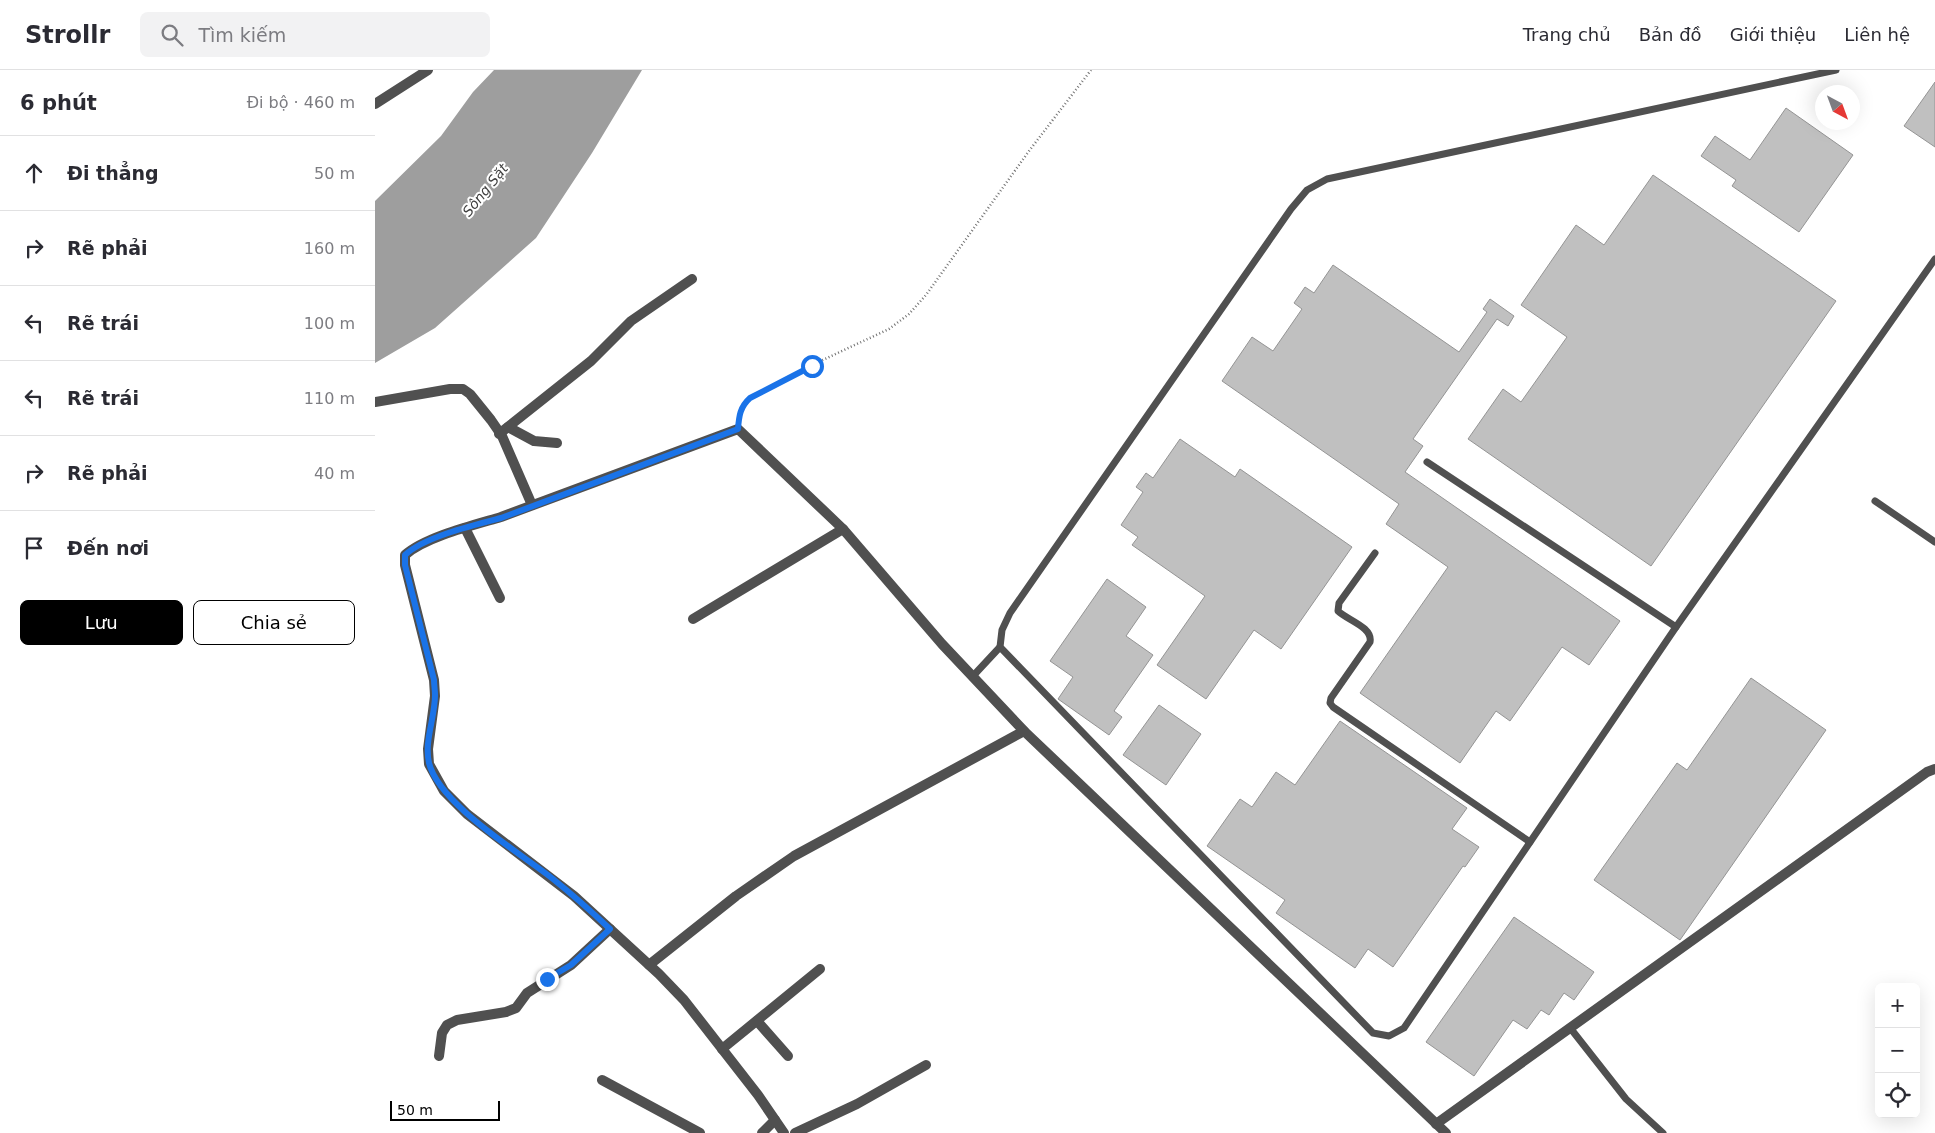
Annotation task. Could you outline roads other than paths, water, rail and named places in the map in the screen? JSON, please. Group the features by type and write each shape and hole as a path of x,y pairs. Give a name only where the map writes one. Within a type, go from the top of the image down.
{"street":[{"path":"375,104 428,70"},
{"path":"503,431 591,361 631,321 692,279"},
{"path":"375,402 450,389 463,389 470,394 491,420 503,431 534,441 557,443"},
{"path":"784,1133 684,1000 649,965 553,879 467,814 444,791 429,764 428,749 435,696 434,680 405,565 405,555 413,548 465,528 501,518 738,429 843,529 942,644 1024,731 1446,1133"},
{"path":"503,431 532,505"},
{"path":"465,528 500,598"},
{"path":"693,619 843,529"},
{"path":"649,965 736,896 794,856 1024,731"},
{"path":"1436,1124 1919,778 1935,769"},
{"path":"439,1056 442,1033 447,1025 457,1020 506,1012 516,1008 527,993 571,965 610,929"},
{"path":"722,1049 820,970"},
{"path":"757,1021 788,1056"},
{"path":"795,1133 857,1104 926,1065"},
{"path":"602,1080 700,1133"},
{"path":"762,1133 775,1120"}],"lane":[{"path":"973,676 1000,647 1002,630 1010,614 1291,209 1307,190 1327,179 1836,70"},
{"path":"1000,647 1373,1033 1389,1036 1404,1028 1676,627 1935,258"},
{"path":"1427,462 1676,627"},
{"path":"1875,502 1935,542"},
{"path":"1375,553 1339,603 1338,610 1344,617 1369,631 1371,636 1370,642 1331,698 1330,703 1333,707 1530,842"},
{"path":"1571,1029 1626,1099 1663,1133"}],"water":[{"name":"Sông Sặt","path":"494,70 642,70 592,153 536,238 435,328 375,363 375,201 441,136 473,92"}]}
